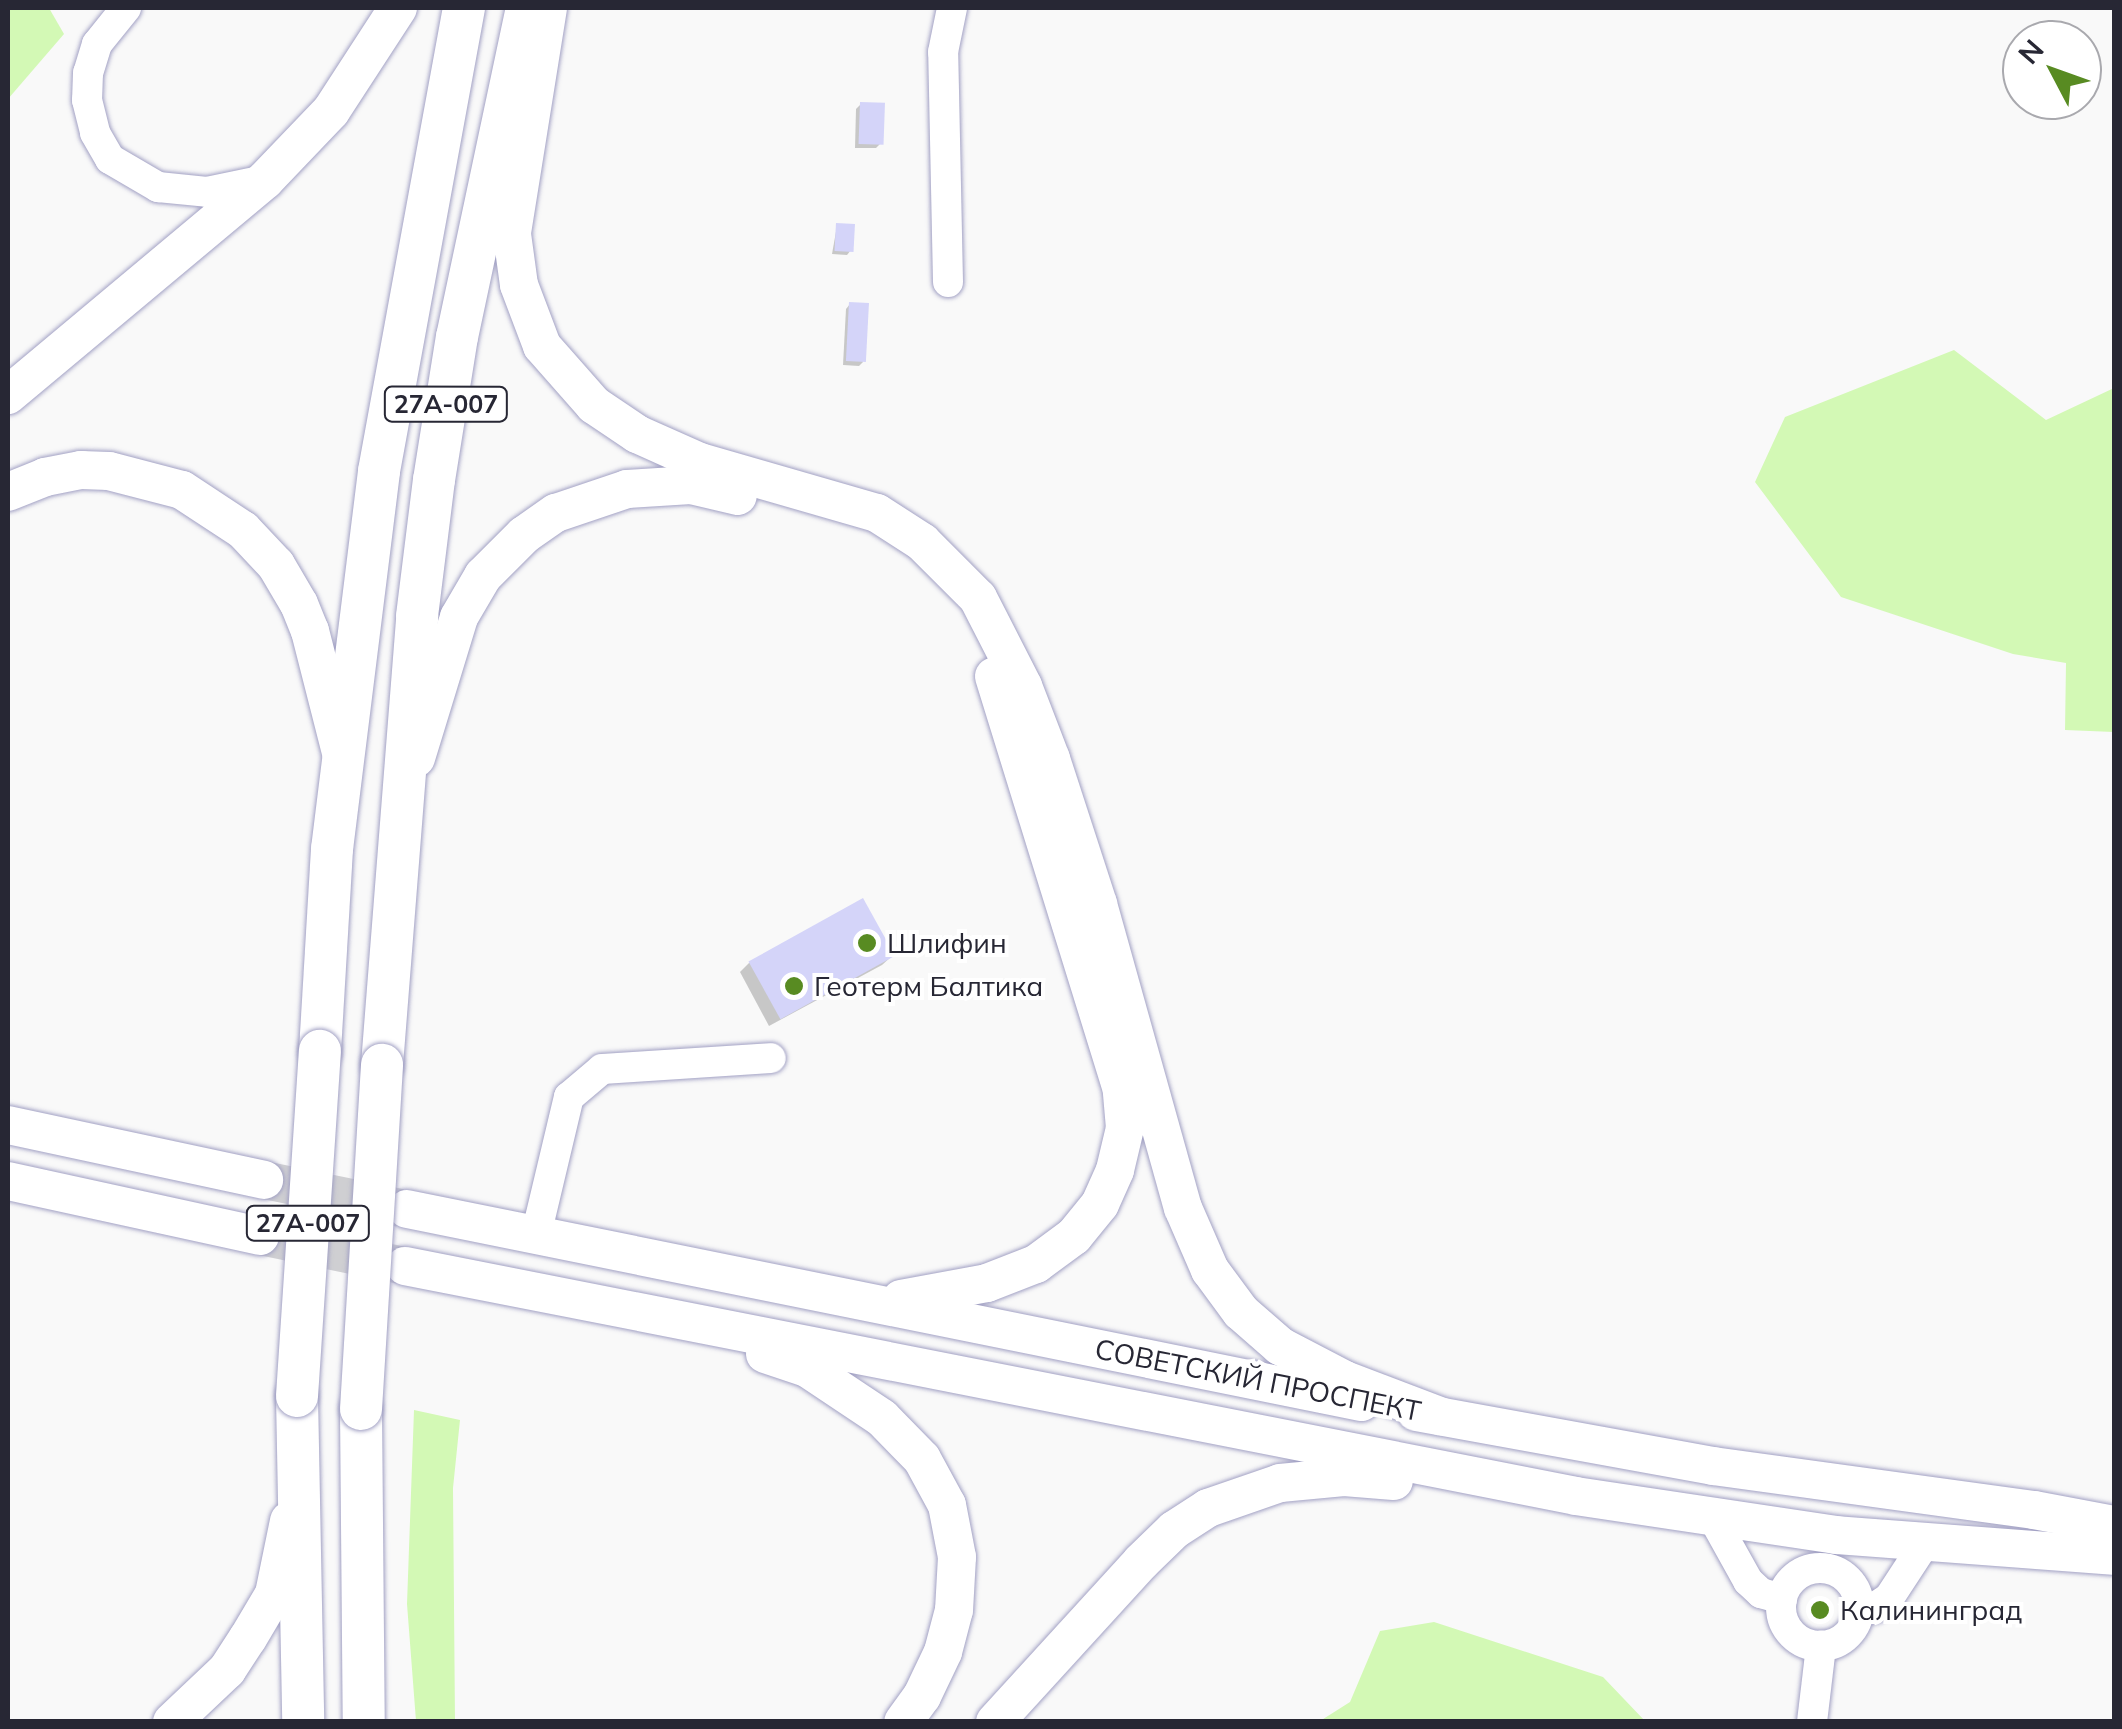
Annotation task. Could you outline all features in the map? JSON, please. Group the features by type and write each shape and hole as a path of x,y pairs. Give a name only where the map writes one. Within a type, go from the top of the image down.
{"highway":[{"name":"27А-007","path":"300,1469 297,1396 332,849 402,330 464,8"},
{"name":"27А-007","path":"364,1722 361,1409 416,616 457,336 527,8"},
{"path":"300,1469 303,1722"}],"main road":[{"path":"8,395 264,180 331,112 398,8"},
{"path":"548,8 512,234 519,285 542,346 594,405 637,434 700,462 878,514 936,554 978,598 1023,686 1051,759 1098,904 1183,1208 1210,1270 1241,1312 1280,1346 1345,1380 1440,1416"},
{"path":"8,492 63,474 109,472 182,490 242,530 276,565 299,604 310,631 343,760"},
{"path":"402,805 459,617 484,576 524,535 556,513 597,496 658,484 691,485 792,509 876,542 907,558 938,583 963,611 998,686 1122,1090 1125,1128 1116,1170 1100,1204 1074,1236 1036,1264 987,1283 884,1302"},
{"path":"8,1101 143,1155"},
{"path":"8,1125 264,1180"},
{"path":"8,1181 260,1236"},
{"path":"8,1194 60,1195"},
{"name":"СОВЕТСКИЙ ПРОСПЕКТ","path":"407,1210 884,1302 1250,1382 1713,1466 2034,1510 2114,1526"},
{"name":"СОВЕТСКИЙ ПРОСПЕКТ","path":"405,1266 1576,1496 1713,1518 1925,1544 2114,1556"},
{"path":"591,1301 807,1368 882,1418 922,1460 947,1504 958,1557 954,1610 943,1652 903,1722"},
{"path":"172,1722 227,1670 274,1594 300,1469"},
{"path":"995,1722 1174,1530 1208,1508 1245,1493 1280,1483 1344,1477 1576,1496"},
{"path":"361,1669 382,1722"}],"street":[{"path":"126,8 97,44 88,73 87,100 95,133 110,160 158,188 206,192 264,180"},
{"path":"948,282 943,52 952,8"},
{"path":"536,1235 569,1098 602,1069 772,1058"},
{"path":"1713,1518 1748,1580 1761,1593 1782,1599"},
{"path":"1859,1611 1874,1608 1889,1598 1925,1544"},
{"path":"1826,1569 1851,1584 1859,1611 1846,1637 1820,1646 1792,1635 1783,1618 1782,1599 1798,1575 1826,1569"},
{"path":"1812,1722 1820,1646"}],"green space":[{"path":"8,8 49,8 64,34 8,99"},
{"path":"1954,350 2046,420 2114,388 2114,732 2065,730 2066,663 2013,654 1841,597 1755,482 1785,417"},
{"path":"414,1410 460,1420 453,1488 455,1721 416,1721 407,1604"},
{"path":"1434,1622 1603,1677 1645,1721 1320,1721 1350,1702 1380,1631"}],"building":[{"path":"860,102 885,103 884,145 859,144"},
{"path":"836,223 855,224 854,252 835,251"},
{"path":"849,302 869,303 866,362 846,361"},
{"path":"863,898 895,956 780,1019 748,962"}],"tunnel":[{"path":"264,1180 400,1208"},
{"path":"260,1236 400,1265"}],"place":[{"name":"Шлифин","path":"867,943"},
{"name":"Геотерм Балтика","path":"794,986"},
{"name":"Калининград","path":"1820,1610"}]}
